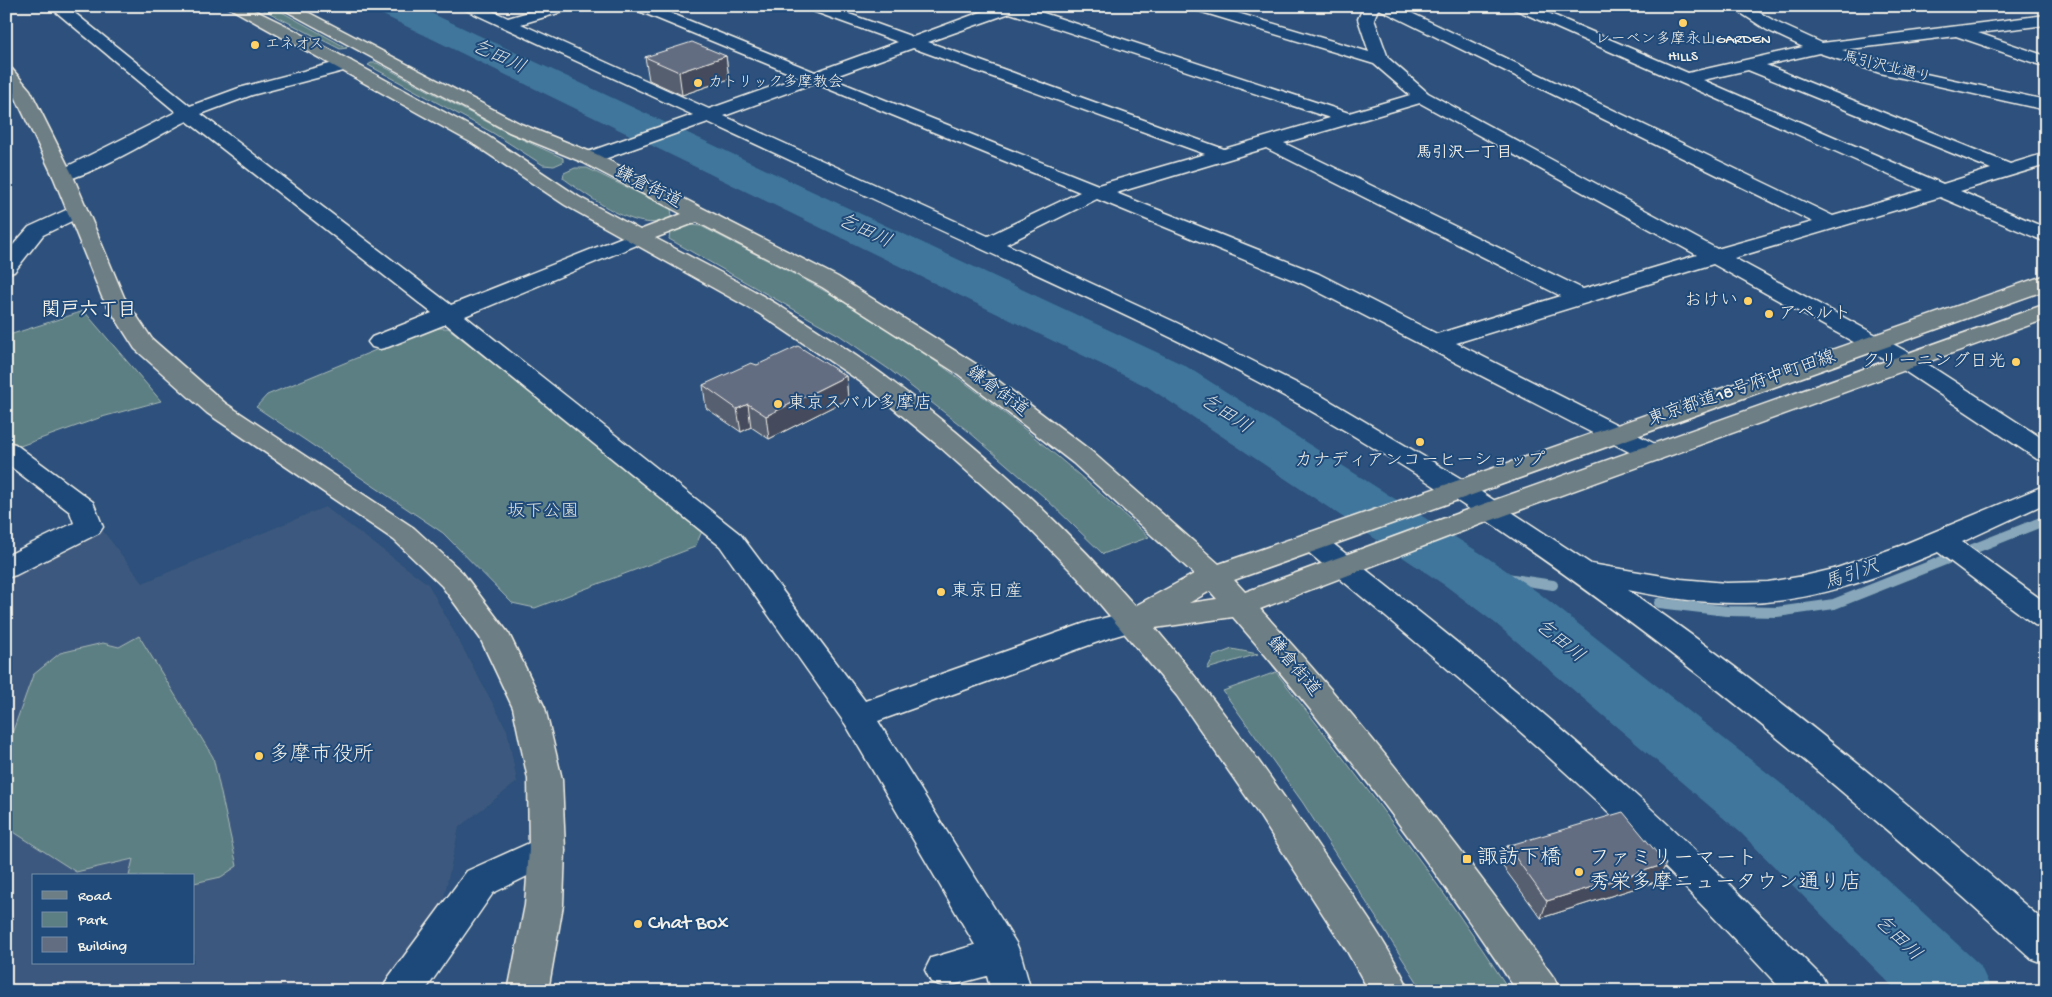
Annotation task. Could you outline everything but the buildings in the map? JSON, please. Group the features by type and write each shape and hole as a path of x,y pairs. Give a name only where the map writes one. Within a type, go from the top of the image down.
{"main road":[{"path":"233,6 279,28 479,139 552,172 572,201 768,309 872,379 949,441 1028,511 1088,572 1132,621 1201,706 1271,805 1362,941 1390,991"},
{"name":"鎌倉街道","path":"284,6 515,128 589,158 830,282 966,369 1082,457 1214,576 1238,606 1284,655 1382,775 1482,907 1540,991"},
{"path":"345,65 378,55"},
{"path":"7,75 21,90 63,176 113,297 144,344 216,408 404,534 452,579 494,634 529,708 545,779 547,850 544,905 537,952 528,991"},
{"path":"552,172 589,158"},
{"path":"637,238 699,214"},
{"name":"東京都道18号府中町田線","path":"1132,621 1214,576 2046,282"},
{"name":"東京都道18号府中町田線","path":"1132,621 1238,606 1483,514 2046,311"}],"street":[{"path":"56,6 188,113 448,314 730,540 858,716 1002,955 1011,991"},
{"path":"468,6 702,118 1118,302 1248,366 1356,426 1448,492 1582,570 1643,614 1785,723 1898,817 2046,947"},
{"path":"506,23 567,6"},
{"path":"639,6 1311,279 1652,453"},
{"path":"812,6 1224,155"},
{"path":"1197,6 1380,60 1422,97 1906,361 2046,453"},
{"path":"1372,6 1366,19 1380,60"},
{"path":"1384,6 1830,222"},
{"path":"1519,6 2046,236"},
{"name":"馬引沢北通り","path":"1737,6 1766,25 1818,48 1890,70 2046,105"},
{"path":"2033,6 2046,12"},
{"path":"589,158 1010,7 1348,118"},
{"path":"1686,79 1818,48 2046,20"},
{"path":"1956,32 2046,62"},
{"path":"63,176 96,162 188,113 240,94 345,65"},
{"path":"1751,65 2009,170"},
{"path":"989,244 1096,192 1422,97"},
{"path":"1269,143 1579,296"},
{"path":"1436,342 1579,296 1717,258 1830,222 2046,159"},
{"path":"6,266 36,231 77,211"},
{"path":"380,342 637,238"},
{"path":"6,450 82,508 89,527 6,568"},
{"path":"1582,570 1645,584 1707,590 1766,592 1809,585 1856,574 1944,543 2046,493"},
{"path":"1312,541 1358,561 1474,673 1589,772 1712,891 1809,991"},
{"path":"1944,543 2046,618"},
{"path":"858,716 1099,630 1132,621"},
{"path":"402,991 480,882 547,850"},
{"path":"945,970 1002,955"}],"shaded area":[{"name":"多摩市役所","path":"325,507 428,584 507,730 517,782 459,827 440,916 384,991 6,991 6,577 100,527 143,583"}],"green space":[{"path":"256,6 271,6 347,48 340,49"},
{"path":"377,63 504,131 563,158 563,162 554,166 543,165 493,133 368,65"},
{"path":"575,168 587,168 671,209 672,216 660,222 646,222 631,219 616,212 586,195 563,178 564,173"},
{"path":"689,225 701,226 816,286 919,349 1020,426 1149,537 1103,554 1044,497 968,431 890,370 839,335 669,239 670,233 676,228"},
{"path":"84,311 161,401 102,417 6,451 6,336"},
{"name":"坂下公園","path":"429,328 448,328 703,529 695,547 535,608 512,603 443,533 256,407 267,395"},
{"path":"139,636 213,757 237,866 221,877 195,883 195,874 129,874 133,859 76,872 6,827 6,750 33,675 60,653 103,643 119,647"},
{"path":"1232,649 1258,654 1207,669 1214,656"},
{"path":"1276,672 1397,829 1455,909 1510,991 1423,991 1303,803 1223,691"}],"waterway":[{"name":"乞田川","path":"390,6 1166,376 1467,572 1517,608 1767,813 1951,991"},
{"name":"馬引沢","path":"1659,603 1727,611 1777,612 1834,604 2046,520"},
{"name":"馬引沢","path":"1467,572 1553,585"}],"place":[{"name":"レーベン多摩永山GARDEN HILLS","path":"1683,23"},
{"name":"エネオス","path":"255,45"},
{"name":"カトリック多摩教会","path":"698,83"},
{"name":"おけい","path":"1748,301"},
{"name":"アペルト","path":"1769,314"},
{"name":"クリーニング日光","path":"2016,362"},
{"name":"東京スバル多摩店","path":"778,404"},
{"name":"カナディアンコーヒーショップ","path":"1420,442"},
{"name":"東京日産","path":"941,592"},
{"name":"多摩市役所","path":"259,756"},
{"name":"諏訪下橋","path":"1467,859"},
{"name":"ファミリーマート 秀栄多摩ニュータウン通り店","path":"1579,872"},
{"name":"Chat Box","path":"638,924"}],"district":[{"name":"馬引沢一丁目","path":"1464,154"},
{"name":"関戸六丁目","path":"89,311"}]}
